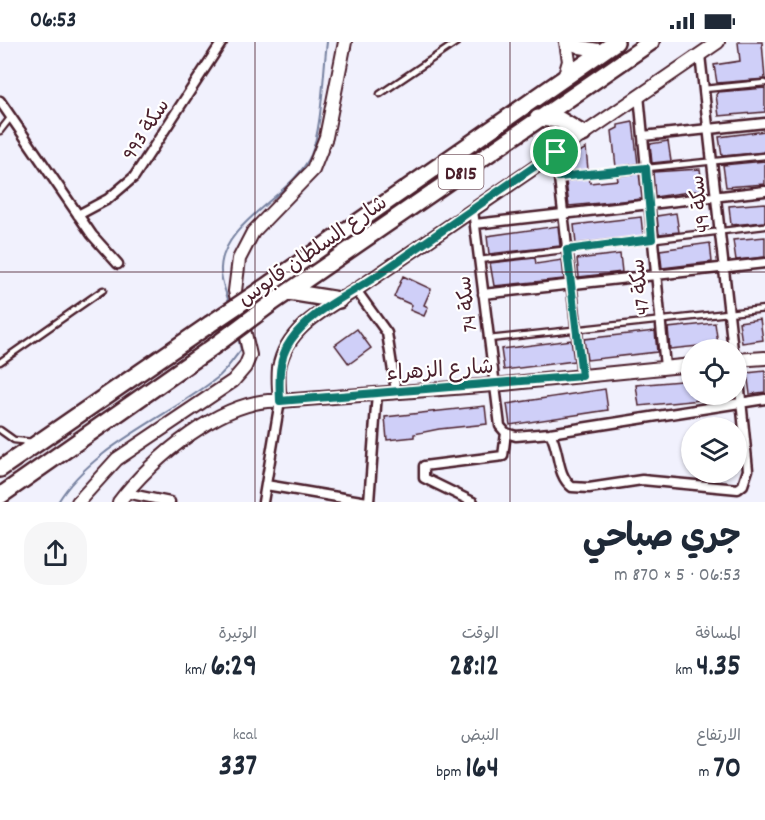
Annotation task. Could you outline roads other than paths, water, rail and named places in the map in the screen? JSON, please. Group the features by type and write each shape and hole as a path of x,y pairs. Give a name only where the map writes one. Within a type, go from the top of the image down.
{"highway":[{"name":"شارع السلطان قابوس","path":"0,496 272,303 651,42"},
{"name":"شارع السلطان قابوس","path":"0,469 610,46"},
{"path":"538,118 560,120 583,134"},
{"path":"289,292 339,300"}],"street":[{"name":"سكة 993","path":"78,215 108,199 134,177 222,42"},
{"path":"78,502 108,466 233,381 245,367 250,355 235,291 239,259 253,232 313,170 326,137 345,42"},
{"path":"564,78 568,62 568,42 580,47 610,46"},
{"path":"262,502 280,401 279,368 289,342 319,312 356,290 718,42"},
{"name":"سكة 49","path":"700,55 733,339"},
{"name":"سكة 47","path":"639,96 665,368"},
{"path":"0,101 78,215 117,264"},
{"path":"643,136 765,123"},
{"path":"556,152 582,376"},
{"path":"475,224 765,191"},
{"name":"سكة 74","path":"473,210 500,426 506,433"},
{"path":"483,294 765,263"},
{"path":"356,290 387,333 396,391"},
{"path":"747,359 765,358"},
{"name":"شارع الزهراء","path":"123,497 155,464 197,429 226,411 264,400 280,401 494,385 681,366"},
{"path":"266,485 368,502 377,393"},
{"path":"747,401 765,399"},
{"path":"473,502 424,478 424,466 503,456 506,433 516,436 550,433 723,405"},
{"path":"550,433 558,450 561,474 572,487 589,488 642,480 738,489 743,485 748,470 741,405"},
{"path":"123,497 170,502"}],"lane":[{"path":"380,94 457,42"},
{"path":"704,89 765,82"},
{"path":"0,131 11,117"},
{"path":"559,177 765,156"},
{"path":"479,260 765,226"},
{"path":"0,362 103,290"},
{"path":"489,339 765,309"},
{"path":"0,430 14,440 37,443"}],"waterway":[{"path":"229,303 222,281 221,268 225,252 233,237 290,183 311,155 320,116 327,42"},
{"path":"58,502 72,482 110,449 220,375 241,350 238,338"}]}
